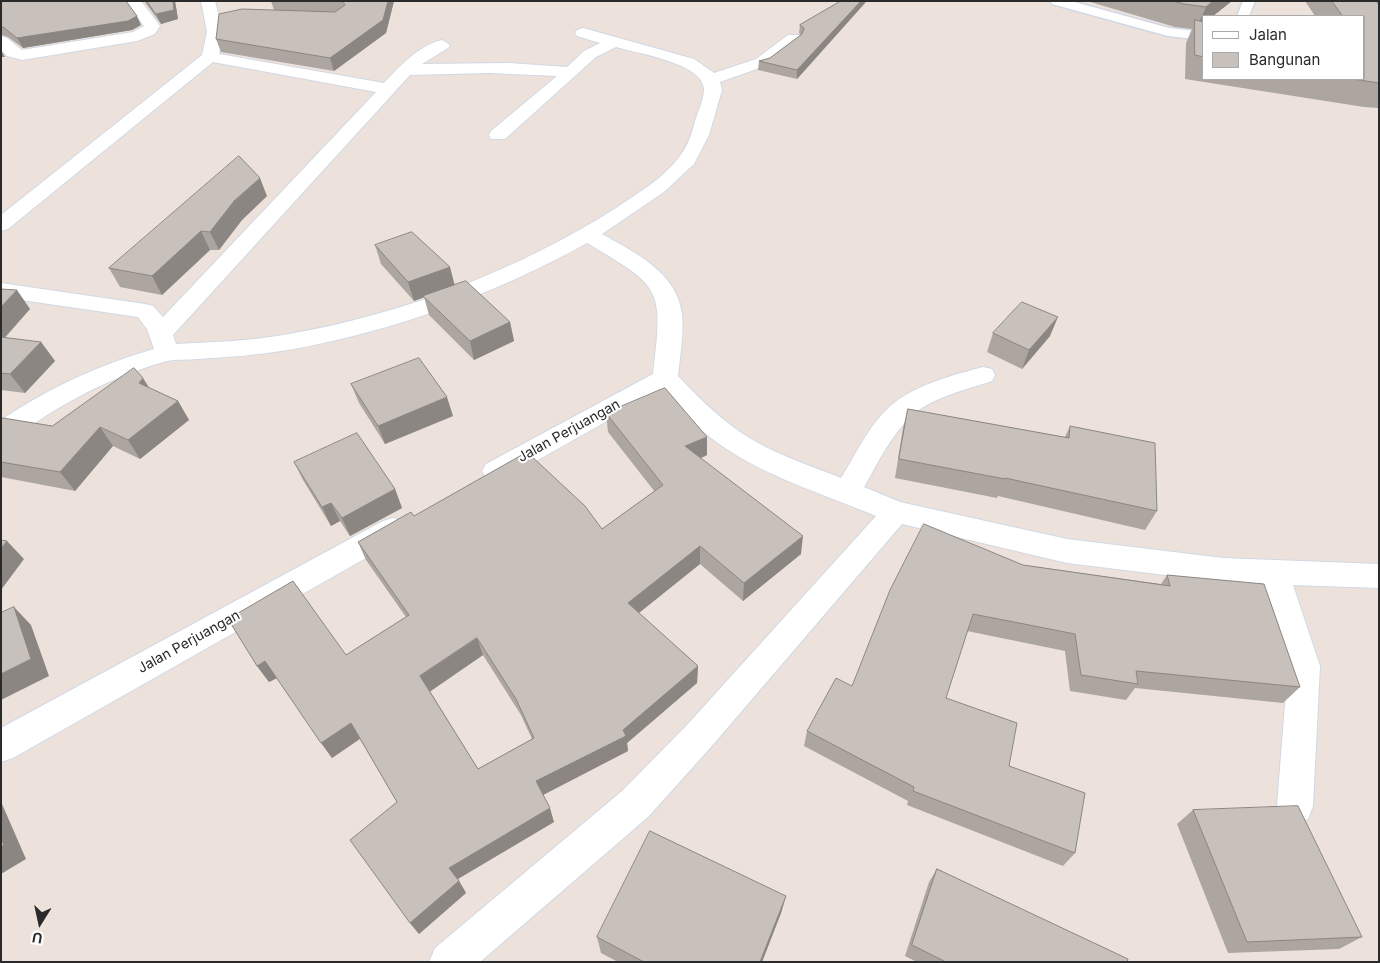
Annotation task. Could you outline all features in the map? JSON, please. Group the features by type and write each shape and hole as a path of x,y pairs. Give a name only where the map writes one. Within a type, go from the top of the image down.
{"street":[{"path":"1,41 13,54 22,55 137,36 149,31 152,26 133,1"},
{"path":"1,226 210,57 217,10"},
{"path":"164,344 287,342 345,330 420,307 499,276 589,235 646,196 674,175 689,158 713,90 712,79 702,69 688,62 583,33"},
{"path":"712,79 762,62 794,38"},
{"path":"498,135 590,54 614,42"},
{"path":"1,433 34,410 87,381 164,344 388,89 406,70 428,52 442,45"},
{"path":"210,57 388,89"},
{"path":"406,70 468,67 547,69 571,72"},
{"path":"589,235 643,268 658,281 666,296 670,312 665,378 701,416 729,438 765,459 896,512 1067,551 1223,570 1379,576"},
{"path":"1,290 145,311 155,321 164,344"},
{"path":"847,492 885,429 903,409 931,393 983,375"},
{"name":"Jalan Perjuangan","path":"473,484 665,378"},
{"path":"449,962 635,804 699,736 896,512"},
{"name":"Jalan Perjuangan","path":"1,746 420,513"},
{"path":"1274,572 1304,666 1295,806"}],"lane":[{"path":"1056,1 1168,32 1202,36"},
{"path":"1243,15 1248,1"}],"building":[{"path":"1,1 126,1 137,16 128,21 17,38 1,27"},
{"path":"147,1 173,1 174,10 156,14"},
{"path":"342,1 388,1 383,20 330,58 216,39 219,14 242,9 335,12 345,5"},
{"path":"841,1 861,1 797,70 759,61 770,58 802,34 804,28 800,25"},
{"path":"1174,1 1213,1 1206,7"},
{"path":"1332,1 1376,1 1379,5 1379,83 1360,80 1365,80 1365,15 1342,15"},
{"path":"1195,20 1202,22 1202,57 1195,55"},
{"path":"239,156 260,178 234,201 210,232 201,231 152,276 109,268"},
{"path":"412,232 450,267 408,282 375,245"},
{"path":"466,281 510,322 470,341 423,296"},
{"path":"1,289 17,290 1,307"},
{"path":"1022,302 1058,317 1029,350 993,333"},
{"path":"1,337 41,342 10,374 1,373"},
{"path":"419,358 447,397 378,426 351,384"},
{"path":"134,368 143,378 139,383 178,401 128,440 100,427 60,472 1,462 1,418 52,426"},
{"path":"665,388 707,437 685,446 803,536 744,583 700,546 628,603 698,666 623,730 626,736 536,781 550,808 449,868 459,881 410,923 350,840 397,802 351,723 321,743 265,661 257,666 228,619 293,581 346,655 409,615 358,542 411,512 414,516 527,452 585,506 602,529 663,485 606,413","holes":["477,638 516,699 534,738 478,769 420,676"]},
{"path":"908,409 1069,438 1070,426 1155,443 1157,511 1005,478 899,459"},
{"path":"357,433 395,489 342,518 331,503 322,507 294,462"},
{"path":"924,524 1023,565 1170,586 1167,575 1264,584 1300,687 1136,671 1138,684 1081,675 1075,634 973,614 946,698 1017,723 1009,766 1085,793 1075,853 913,791 914,787 807,731 836,678 852,686 890,590"},
{"path":"1,540 7,541 1,548"},
{"path":"14,607 31,659 1,674 1,613"},
{"path":"1298,806 1362,937 1247,942 1193,810"},
{"path":"650,831 786,896 760,962 644,962 597,937"},
{"path":"937,869 1128,959 1127,962 946,962 912,945"}]}
